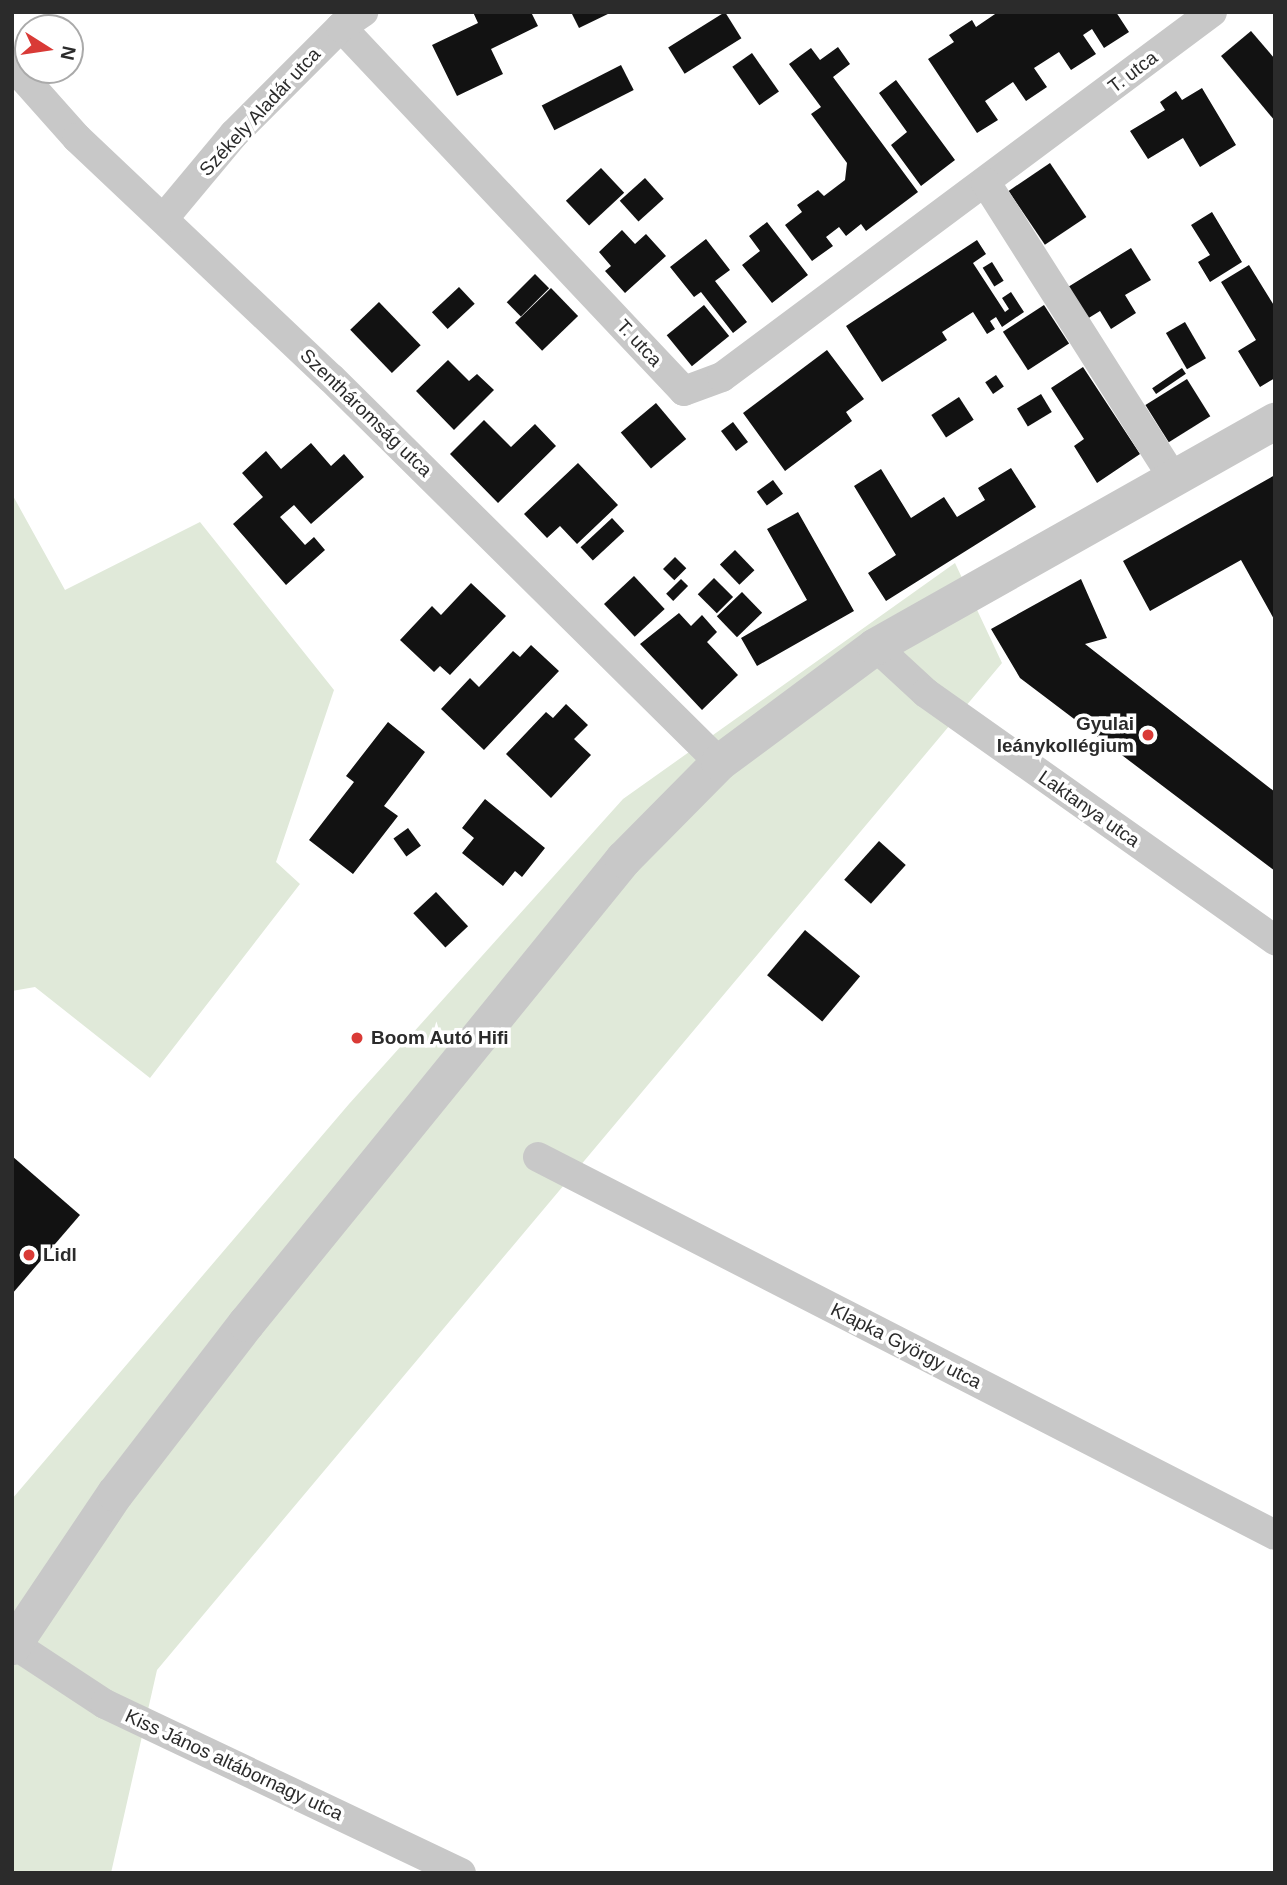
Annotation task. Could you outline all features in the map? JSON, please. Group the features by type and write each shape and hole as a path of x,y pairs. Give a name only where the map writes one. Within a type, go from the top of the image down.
{"street":[{"name":"T. utca","path":"352,20 684,391 722,377 986,183 1212,12"},
{"name":"Székely Aladár utca","path":"164,218 234,134 352,20"},
{"name":"Szentháromság utca","path":"12,65 77,138 164,218 719,762"},
{"path":"986,183 1172,478"},
{"path":"13,1644 115,1493 246,1323 623,859 719,762 875,646 1275,421"},
{"name":"Laktanya utca","path":"875,646 926,693 1275,940"},
{"name":"Klapka György utca","path":"538,1157 1275,1535"},
{"name":"Kiss János altábornagy utca","path":"13,1644 105,1704 461,1873"}],"green space":[{"path":"12,494 65,590 200,522 334,690 276,862 300,884 150,1078 35,987 12,991"},
{"path":"955,563 1002,663 157,1670 111,1873 12,1873 12,1499 349,1104 623,799"}],"building":[{"path":"473,12 531,12 538,26 491,49 503,74 457,96 432,45 478,23"},
{"path":"571,12 612,12 579,28"},
{"path":"725,12 741,38 685,74 668,48"},
{"path":"998,12 1116,12 1129,32 1104,48 1092,29 1083,35 1096,54 1071,70 1059,52 1034,68 1047,87 1026,101 1013,82 985,101 998,120 977,133 928,59 954,42 949,35 972,20 976,27"},
{"path":"1251,31 1275,59 1275,121 1221,56"},
{"path":"838,47 850,64 833,77 918,192 866,231 861,224 846,236 839,227 826,237 833,246 812,261 785,225 802,212 797,205 818,190 824,196 845,180 847,163 811,114 821,107 789,64 811,48 820,60"},
{"path":"752,53 779,92 759,105 732,67"},
{"path":"621,65 634,90 554,130 542,105"},
{"path":"896,80 955,160 921,186 891,145 907,132 879,93"},
{"path":"1202,88 1236,145 1200,167 1183,138 1148,159 1130,131 1165,110 1160,102 1176,91 1182,100"},
{"path":"1050,163 1086,217 1045,245 1009,191"},
{"path":"601,168 624,193 589,226 566,201"},
{"path":"645,178 664,199 638,222 620,201"},
{"path":"1212,212 1242,262 1210,282 1198,262 1210,255 1191,225"},
{"path":"767,222 808,275 772,303 742,265 760,251 749,236"},
{"path":"622,230 635,244 646,234 666,256 625,293 605,271 611,266 599,252"},
{"path":"706,239 730,270 715,281 747,322 733,333 701,292 694,297 670,267"},
{"path":"977,240 986,254 973,263 1005,312 1009,309 1002,298 1011,292 1024,312 1002,327 996,317 990,321 995,329 987,334 973,312 942,332 947,340 882,382 846,326"},
{"path":"1131,248 1151,280 1125,295 1136,313 1111,329 1100,311 1087,319 1068,287"},
{"path":"992,262 1004,281 994,286 983,268"},
{"path":"1249,265 1275,307 1275,378 1260,387 1238,351 1256,340 1221,282"},
{"path":"535,274 549,288 521,316 507,302"},
{"path":"459,287 475,304 448,329 432,312"},
{"path":"551,288 578,316 542,351 515,323"},
{"path":"379,302 421,345 392,373 350,330"},
{"path":"704,305 729,336 692,366 667,335"},
{"path":"1044,305 1069,344 1028,370 1003,332"},
{"path":"1185,322 1206,358 1187,369 1166,333"},
{"path":"827,350 864,399 846,412 852,421 785,471 743,413"},
{"path":"448,360 469,381 477,374 494,390 454,430 416,391"},
{"path":"1083,367 1140,454 1097,483 1074,446 1084,439 1051,388"},
{"path":"1182,368 1186,374 1156,394 1152,388"},
{"path":"996,375 1004,387 993,394 985,382"},
{"path":"1187,379 1210,416 1169,442 1145,405"},
{"path":"1041,394 1052,412 1028,426 1017,408"},
{"path":"959,397 974,420 946,438 931,415"},
{"path":"656,403 686,439 651,469 621,433"},
{"path":"484,420 511,447 535,424 556,446 498,503 450,454"},
{"path":"733,422 748,442 736,451 721,431"},
{"path":"311,443 331,466 344,454 364,477 311,524 294,505 280,517 305,545 314,537 325,550 286,585 233,524 263,497 242,473 266,451 281,469"},
{"path":"578,463 618,505 577,544 560,526 547,538 524,514"},
{"path":"1011,468 1036,507 886,601 868,573 896,555 854,486 881,469 911,518 944,497 957,517 985,500 978,488"},
{"path":"1275,475 1275,621 1241,560 1150,611 1123,561"},
{"path":"773,480 783,494 767,506 757,492"},
{"path":"798,512 854,611 757,666 741,638 807,600 767,529"},
{"path":"612,518 624,531 593,560 581,547"},
{"path":"735,550 754,570 739,585 720,565"},
{"path":"675,557 686,568 674,580 663,569"},
{"path":"634,576 665,609 635,637 604,604"},
{"path":"714,578 733,597 717,613 698,594"},
{"path":"681,579 688,586 673,601 666,594"},
{"name":"Gyulai leánykollégium","path":"1081,579 1107,638 1085,644 1275,792 1275,871 1020,678 991,629"},
{"path":"471,583 506,616 450,675 440,666 434,672 400,640 432,606 441,615"},
{"path":"742,592 762,613 737,637 717,616"},
{"path":"679,613 691,626 702,615 717,632 707,642 738,675 702,710 640,644"},
{"path":"531,645 559,671 484,750 441,709 470,678 479,687 513,651 520,657"},
{"path":"566,704 588,725 574,739 591,755 551,798 506,754 546,712 553,718"},
{"path":"388,722 425,752 384,806 398,816 353,874 309,840 354,782 346,776"},
{"path":"485,799 545,848 522,877 515,871 503,886 462,853 474,838 462,828"},
{"path":"408,828 421,846 406,856 393,839"},
{"path":"879,841 906,865 871,904 844,880"},
{"path":"436,892 468,926 445,948 413,913"},
{"path":"805,930 860,976 822,1021 767,975"},
{"name":"Lidl","path":"12,1156 80,1215 12,1294"}],"place":[{"name":"Gyulai leánykollégium","path":"1148,735"},
{"name":"Boom Autó Hifi","path":"357,1038"},
{"name":"Lidl","path":"29,1255"}]}
